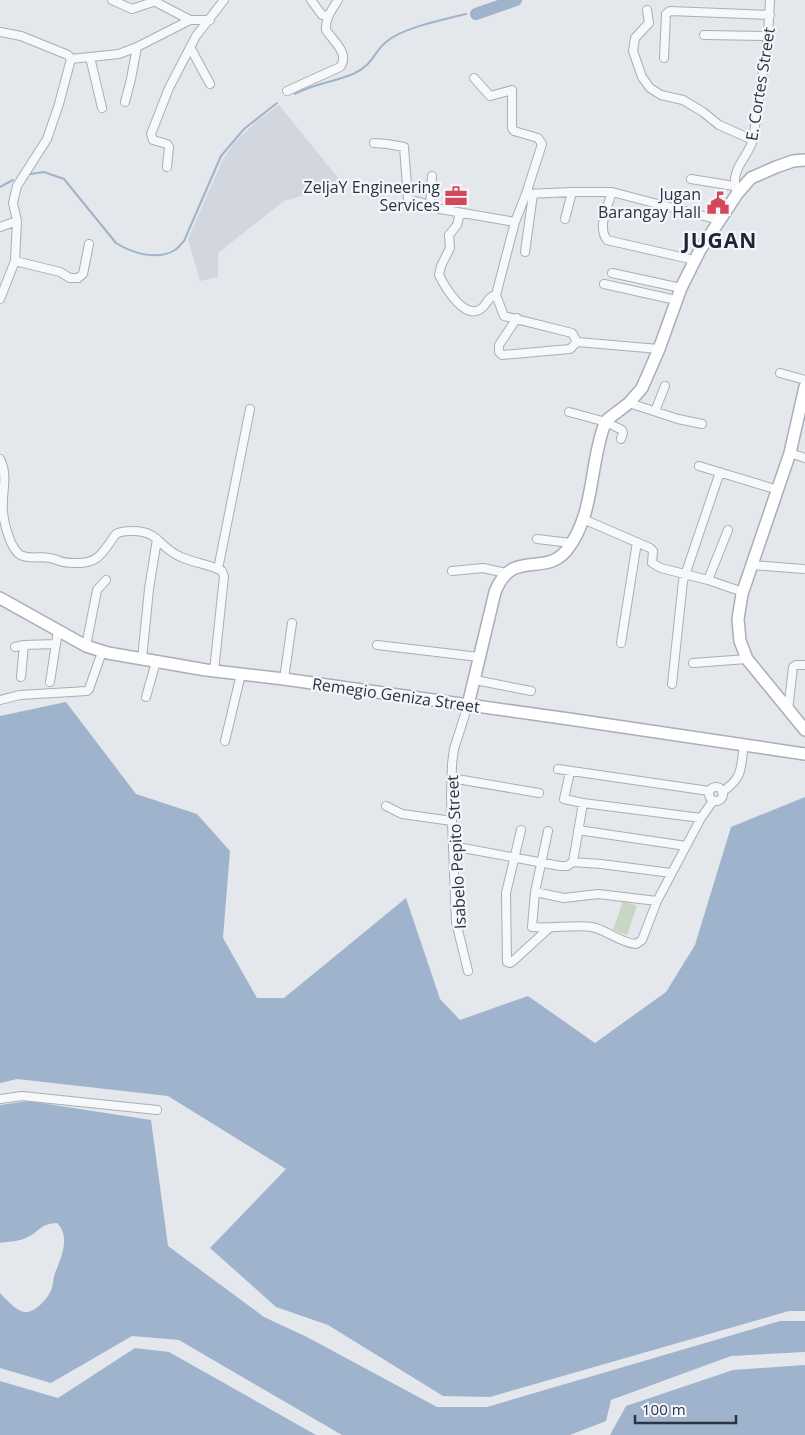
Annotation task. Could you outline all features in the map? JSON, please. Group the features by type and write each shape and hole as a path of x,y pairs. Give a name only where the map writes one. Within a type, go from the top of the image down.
{"street":[{"path":"112,0 132,10 152,1 190,20 210,20"},
{"path":"167,168 169,147 167,144 154,140 151,134 169,88 196,36 224,0"},
{"path":"311,0 322,15 328,16"},
{"path":"287,90 340,67 344,62 344,55 326,30 328,16 338,0"},
{"name":"E. Cortes Street","path":"735,190 736,170 753,140 768,36 770,0"},
{"path":"647,10 649,22 639,33 633,44 634,58 644,81 657,93 683,100 703,112 719,125 753,140"},
{"path":"664,58 666,14 670,11 770,15"},
{"path":"71,59 119,54 190,20"},
{"path":"0,32 21,36 68,55 71,59"},
{"path":"704,35 768,36"},
{"path":"124,102 131,79 137,47"},
{"path":"190,48 210,84"},
{"path":"90,57 102,108"},
{"path":"0,300 15,261 17,221 13,203 16,186 47,138 60,104 71,59"},
{"path":"474,78 490,96 512,90 512,128 514,131 538,138 541,141 541,149 530,194 525,252"},
{"path":"374,143 404,147 408,199 440,209 515,222"},
{"path":"468,705 499,582 513,568 557,559 571,543 583,519 602,430 606,422 629,403 642,388 659,349 676,300 694,260 735,190 750,178 788,162 805,160"},
{"path":"430,205 432,176"},
{"path":"691,179 735,190"},
{"path":"565,219 572,192"},
{"path":"530,194 612,192 719,220"},
{"path":"612,192 603,224 603,234 607,240 694,260"},
{"path":"530,194 515,222 496,295 504,316 572,334 577,342"},
{"path":"460,213 457,225 449,235 450,248 439,275 457,303 472,311 481,309 491,297 496,295"},
{"path":"0,226 17,221"},
{"path":"15,261 60,272 70,278 78,278 83,274 89,244"},
{"path":"612,274 681,288"},
{"path":"604,284 676,300"},
{"path":"517,318 499,345 499,352 502,355 570,349 577,342 659,349"},
{"path":"780,373 805,380"},
{"path":"655,412 665,386"},
{"path":"805,387 800,432 790,452 751,565 739,606 738,630 742,650 747,659 805,730"},
{"path":"629,403 702,424"},
{"path":"218,569 250,408"},
{"path":"569,412 606,422 622,430 621,439"},
{"path":"790,452 805,458"},
{"path":"0,459 5,473 3,512 11,544 18,554 22,556 46,556 67,563 89,563 101,555 116,534 120,532 143,531 149,533 180,557 222,571 224,576 214,671"},
{"path":"698,466 778,490"},
{"path":"672,684 685,573 720,472"},
{"path":"583,519 652,549 652,564 743,592"},
{"path":"708,580 728,530"},
{"path":"142,660 149,589 157,539"},
{"path":"537,540 571,543"},
{"path":"621,643 638,542"},
{"path":"751,565 803,569"},
{"path":"452,571 483,568 506,573"},
{"path":"86,646 97,590 106,580"},
{"name":"Remegio Geniza Street","path":"0,598 86,646 102,652 142,660 805,754"},
{"path":"284,679 292,623"},
{"path":"50,682 58,631"},
{"path":"15,647 56,644"},
{"path":"377,644 479,657"},
{"path":"21,677 24,645"},
{"path":"0,700 20,695 87,691 102,652"},
{"path":"693,662 747,659"},
{"path":"146,697 156,662"},
{"path":"788,710 793,667 805,665"},
{"path":"225,741 241,674"},
{"path":"475,680 531,691"},
{"name":"Isabelo Pepito Street","path":"468,705 454,749 451,778 456,922 468,971"},
{"path":"532,927 593,927 618,939 636,944 642,940 657,901 701,818 713,801 721,799 722,792 732,785 738,777 744,745"},
{"path":"558,770 709,791 715,787 719,788 722,792"},
{"path":"570,772 564,799 701,818"},
{"path":"451,778 539,793"},
{"path":"709,791 709,798 713,801"},
{"path":"463,848 568,866 572,862 584,803"},
{"path":"386,806 402,814 452,821"},
{"path":"522,830 506,893 507,962 511,962 548,928"},
{"path":"578,830 686,846"},
{"path":"531,943 535,892 548,831"},
{"path":"572,862 671,873"},
{"path":"535,892 564,898 598,894 657,901"},
{"path":"0,1099 22,1096 157,1110"}],"shaded area":[{"path":"279,105 343,184 284,201 218,253 218,277 200,281 188,239 223,159 235,142 256,122"}],"green space":[{"path":"623,901 637,906 627,935 613,930"}],"water":[{"path":"66,702 136,794 197,814 230,851 223,938 257,998 284,998 406,898 440,999 460,1020 528,996 595,1043 666,992 695,945 731,827 805,797 805,1311 789,1311 490,1397 443,1396 328,1325 276,1307 210,1248 286,1169 168,1096 17,1079 0,1083 0,716"},
{"path":"28,1101 151,1120 168,1246 264,1317 307,1337 437,1407 487,1407 780,1321 805,1321 805,1352 731,1356 611,1400 606,1421 570,1435 342,1435 179,1340 132,1336 51,1383 0,1368 0,1293 21,1311 28,1312 36,1308 44,1301 52,1288 54,1275 64,1248 63,1235 57,1223 44,1226 25,1239 0,1243 0,1105"},
{"path":"135,1348 169,1352 316,1435 0,1435 0,1381 58,1398"},
{"path":"805,1365 805,1435 610,1435 626,1406 733,1370"}],"waterway":[{"path":"476,14 516,0"},
{"path":"295,94 346,77 360,70 369,63 386,42 402,32 466,14"},
{"path":"30,174 44,172 64,179 116,243 137,253 153,255 168,253 176,249 184,241 221,156 244,129 277,103"},
{"path":"0,187 13,180"}],"place":[{"name":"ZeljaY Engineering Services","path":"456,196"},
{"name":"Jugan Barangay Hall","path":"718,203"}],"district":[{"name":"JUGAN","path":"720,241"}]}
